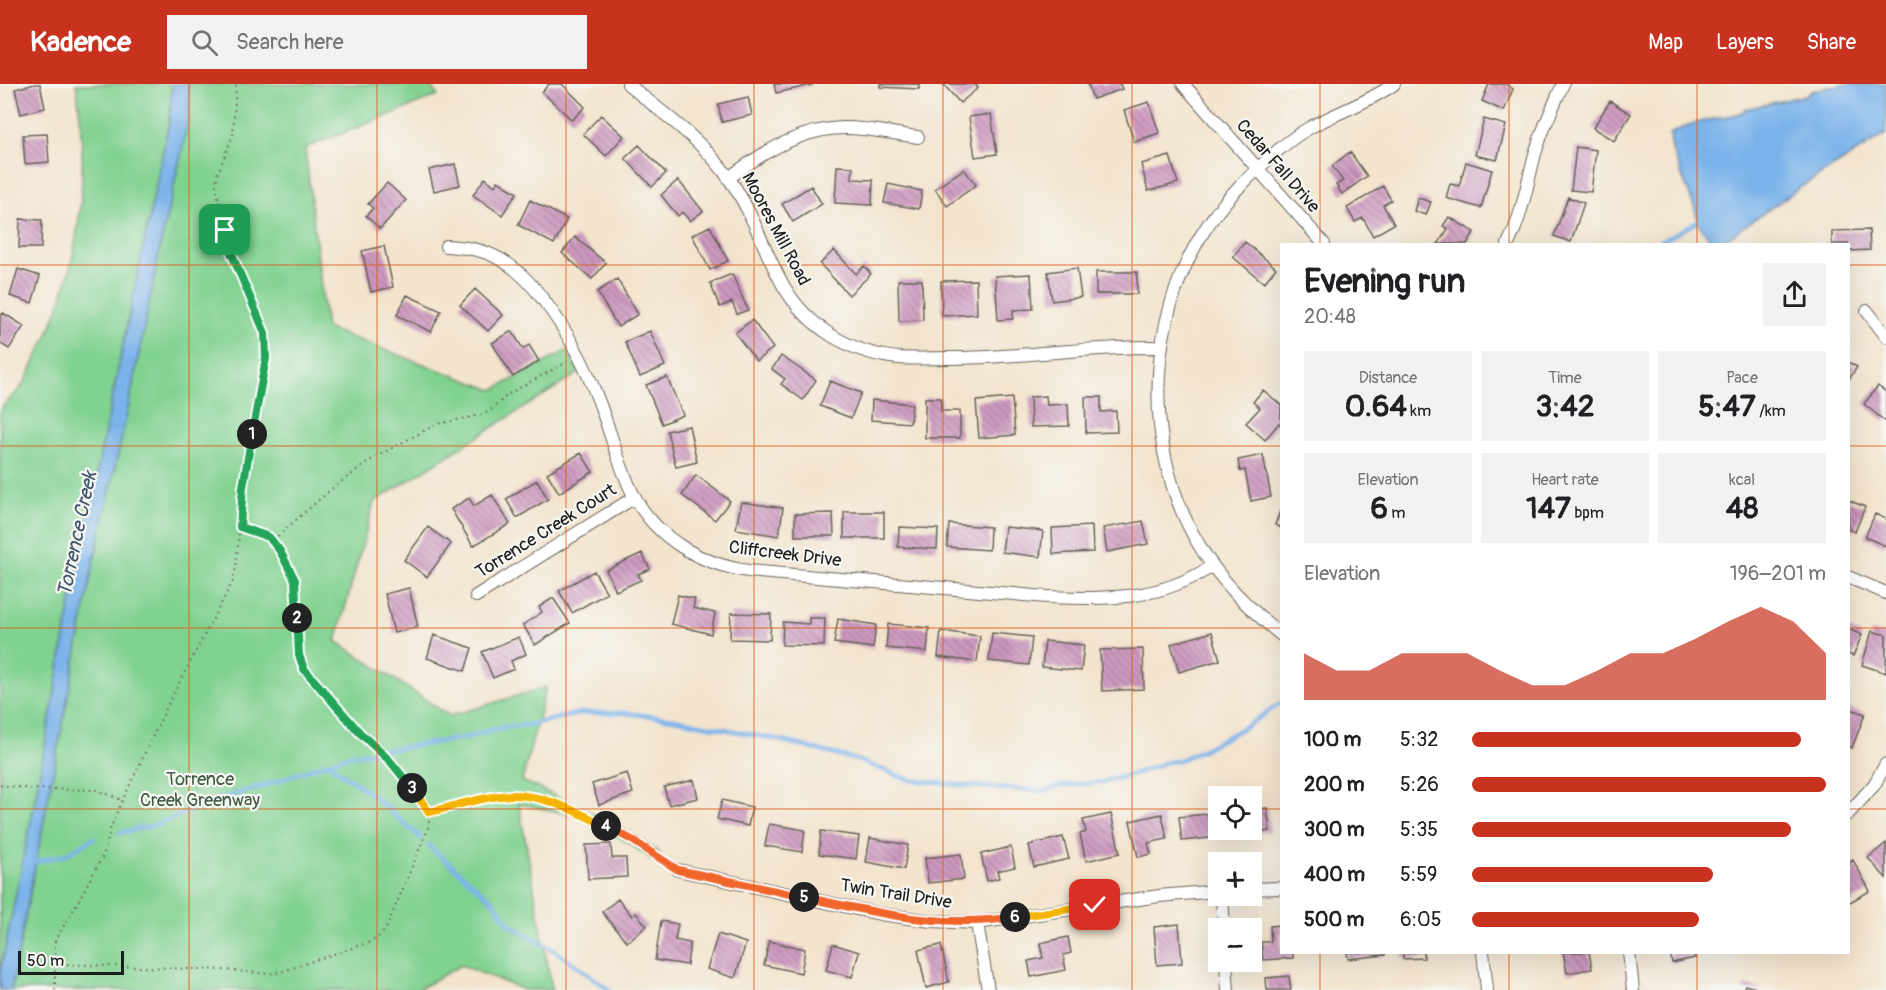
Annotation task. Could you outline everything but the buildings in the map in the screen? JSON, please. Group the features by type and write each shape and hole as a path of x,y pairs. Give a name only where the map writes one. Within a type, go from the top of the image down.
{"street":[{"name":"Moores Mill Road","path":"628,84 693,138 729,178 745,204 790,296 814,324 844,343 868,352 900,358 996,358 1089,349 1161,348"},
{"name":"Cedar Fall Drive","path":"1183,84 1323,243"},
{"path":"1280,634 1252,611 1212,566 1184,516 1170,477 1158,408 1161,348 1166,322 1189,259 1220,210 1240,186 1288,142 1308,129 1394,84"},
{"path":"1508,243 1517,224 1546,122 1563,84"},
{"path":"729,178 785,142 823,129 852,128 918,137"},
{"name":"Cliffcreek Drive","path":"446,246 487,253 518,272 537,291 556,317 578,356 598,400 635,497 648,517 675,543 703,560 732,569 748,571 1093,599 1149,594 1171,588 1212,566"},
{"path":"1867,311 1886,336"},
{"name":"Torrence Creek Court","path":"476,596 635,497"},
{"path":"1850,578 1886,593"},
{"path":"1850,812 1874,785 1886,764"},
{"name":"Twin Trail Drive","path":"678,870 880,914 931,921 977,923 1159,896 1208,892"},
{"path":"1262,889 1280,888"},
{"path":"977,923 988,990"},
{"path":"1483,954 1487,990"},
{"path":"1629,954 1633,990"},
{"path":"1227,972 1228,990"}],"path":[{"path":"55,990 54,946 57,936 106,849 111,827 122,800 170,700 233,581 243,487 266,347 265,333 230,250 216,185 217,175 233,135 236,84"},
{"path":"273,540 335,486 377,456 436,424 488,412 510,393 578,356"},
{"path":"54,964 226,970 258,974 280,972 370,942 380,936 395,910 429,826 429,812 390,761 360,733 304,669 300,662 295,580 273,540 240,527"},
{"path":"0,784 33,789 97,790 122,800"},
{"path":"429,812 500,796 515,795 536,799 584,814 632,840 678,870"}],"green space":[{"name":"Torrence Creek Greenway","path":"76,84 429,84 438,96 305,148 326,328 493,390 568,350 579,373 374,502 336,641 450,716 546,687 522,781 610,823 660,853 653,860 624,840 579,816 519,804 552,990 524,990 461,965 417,990 0,990 0,409 22,386 39,353 53,321 73,255 82,187 80,118"}],"water":[{"path":"172,84 189,84 189,113 183,146 94,562 11,990 0,990 0,972 33,811 80,554 169,122"},
{"path":"1843,84 1886,84 1886,134 1801,187 1723,241 1712,242 1698,223 1695,209 1672,150 1670,134 1691,124 1741,113 1746,109"}],"waterway":[{"path":"1658,243 1701,220"},
{"path":"119,833 156,825 217,800 346,756 465,738 497,728 527,725 582,713 625,713 674,719 775,739 857,760 910,780 1045,791 1060,786 1102,782 1177,761 1247,726 1280,704"},
{"path":"328,763 373,796 420,837"},
{"path":"31,863 67,854 94,838"},
{"path":"428,845 494,902 510,925 557,952 610,990"}],"route":[{"path":"225,230 230,250 265,333 266,347 243,487 240,527 273,540 293,574 299,655 304,669 360,733 390,761 429,812 500,796 515,795 536,799 584,814 632,840 678,870 880,914 931,921 977,923 1095,905"}],"water label":[{"name":"Torrence Creek","path":"77,534"}]}
